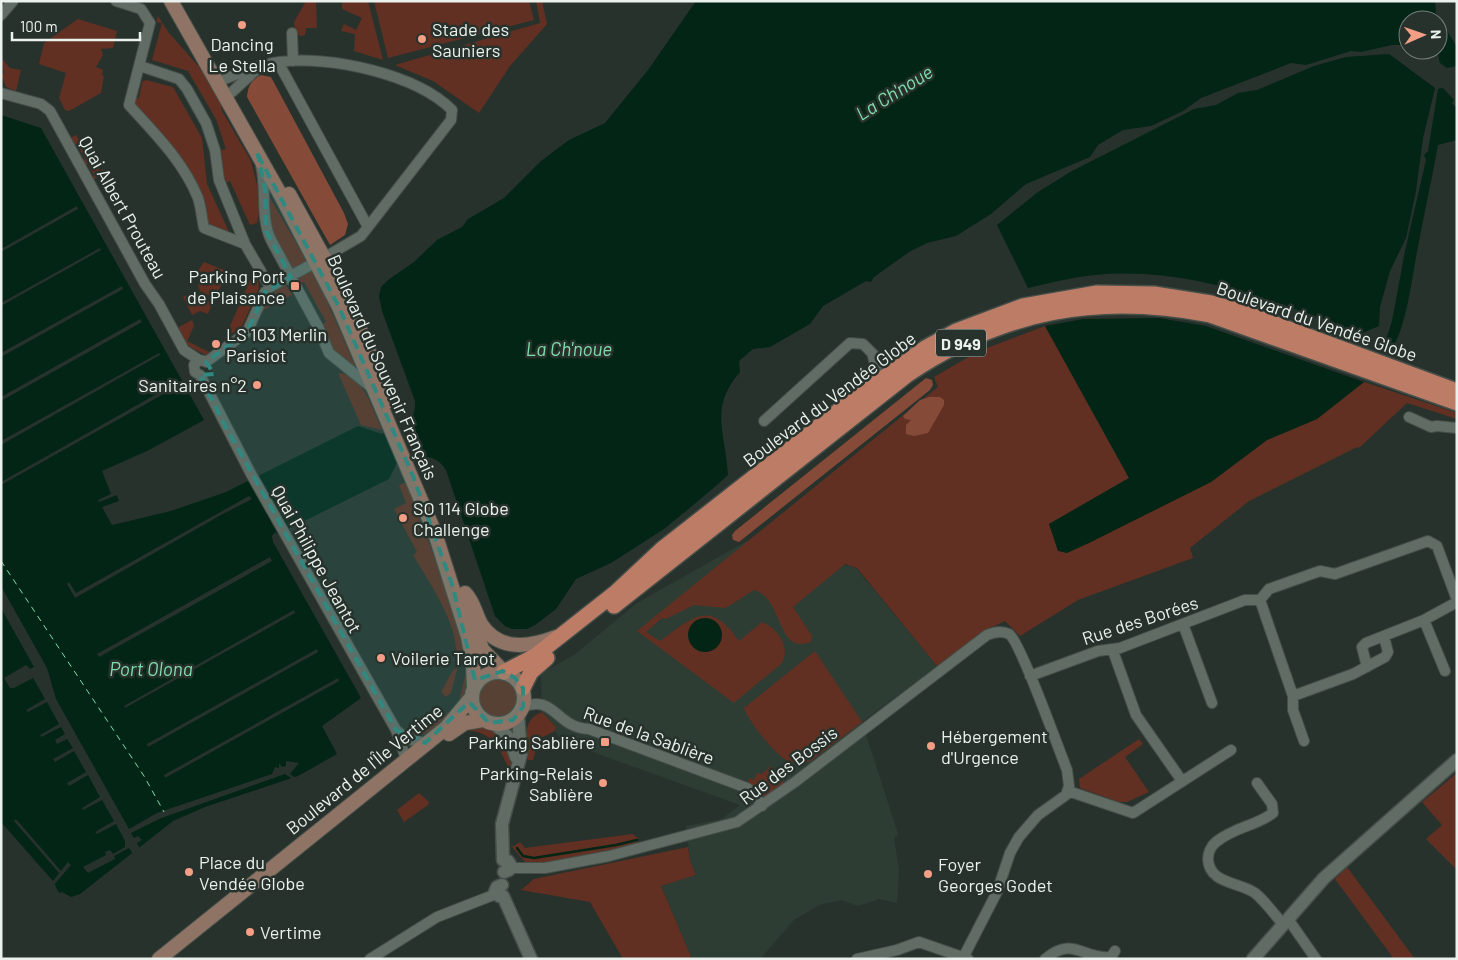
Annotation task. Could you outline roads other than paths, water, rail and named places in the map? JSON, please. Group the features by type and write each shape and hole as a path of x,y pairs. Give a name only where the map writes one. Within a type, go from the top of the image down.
{"main road":[{"name":"Boulevard du Souvenir Français","path":"171,1 258,155 331,291 376,392 392,417"},
{"name":"Boulevard du Souvenir Français","path":"181,1 336,278 465,593 482,649 503,672"},
{"name":"Boulevard du Vendée Globe","path":"503,672 528,661 615,593 662,549 925,348 975,323 1042,301 1097,294 1154,294 1211,303 1240,311 1457,391"},
{"name":"Boulevard du Vendée Globe","path":"523,688 530,674 538,665 907,375 945,351 977,335 1022,319 1045,313 1127,304 1183,310 1237,323 1457,403"},
{"name":"Boulevard du Souvenir Français","path":"417,474 473,656 473,692"},
{"path":"465,593 471,600 477,616 486,630 502,641 526,646 560,636"},
{"path":"503,672 516,678 523,688 521,711 508,722 489,722 475,710 473,692 483,676 503,672"},
{"name":"Boulevard de l'Île Vertime","path":"159,959 446,728 473,692"},
{"name":"Boulevard de l'Île Vertime","path":"170,959 462,724 489,722"}],"street":[{"path":"116,1 140,9 150,23 130,105 169,148 183,170 198,199 204,228 245,244"},
{"path":"1,14 8,4"},
{"path":"292,33 294,61"},
{"path":"225,79 278,62 294,61 346,65 388,74 430,93 452,110 451,120 368,227 355,240 332,253"},
{"path":"278,62 368,227"},
{"path":"140,66 179,79 187,89 206,123 215,150 219,180 245,244 270,288"},
{"path":"232,92 258,68"},
{"name":"Quai Albert Prouteau","path":"1,93 41,104 50,111 145,284 160,304 184,350 202,361"},
{"path":"258,155 266,190 266,231 318,327 328,353 376,392"},
{"path":"202,361 247,332 265,292 309,266"},
{"path":"764,421 850,343 863,344 882,363 890,363 908,351 925,348"},
{"path":"852,402 860,386 876,371 873,356"},
{"name":"Quai Philippe Jeantot","path":"202,361 193,368 195,372 200,375 252,474 396,730 406,759"},
{"path":"1409,418 1431,427 1457,428"},
{"path":"1304,741 1293,710 1293,696 1260,600 1269,589 1320,571 1335,574 1428,541 1437,546 1457,601 1424,620 1366,643 1362,647 1367,667"},
{"name":"Rue des Borées","path":"1030,676 1098,651 1113,650 1245,600 1260,600"},
{"path":"1424,620 1445,671"},
{"path":"1183,624 1212,703"},
{"name":"Rue des Bossis","path":"503,879 545,868 651,846 723,828 741,820 993,632 1002,632 1014,639 1030,676"},
{"path":"1293,696 1367,667 1385,657 1388,652 1384,637"},
{"path":"1113,650 1136,715 1182,781"},
{"path":"857,959 890,952 919,942 966,958 997,892 1010,853 1019,837 1038,815 1062,799 1068,791 1066,770 1030,676"},
{"name":"Rue de la Sablière","path":"521,711 537,704 548,706 564,722 589,729 747,788 753,792 762,806"},
{"path":"521,711 521,746 518,765 502,824 503,879 531,959"},
{"path":"489,722 510,739 518,765"},
{"path":"396,730 407,738 426,744"},
{"path":"1068,791 1134,813 1231,750"},
{"path":"1253,959 1346,857 1457,760"},
{"path":"1257,783 1272,804 1273,813 1260,823 1236,828 1214,844 1208,857 1209,864 1218,877 1251,890 1259,896 1285,922 1316,959"},
{"path":"370,959 437,916 503,879"},
{"path":"1045,959 1063,948 1074,948 1104,958 1111,957 1115,951"}],"water":[{"name":"La Ch'noue","path":"696,1 1435,1 1436,10 1398,10 1398,45 1361,52 1351,51 1306,65 1291,63 1201,98 1183,111 1151,126 1123,130 1098,145 1090,157 1026,184 991,214 956,236 927,243 909,252 874,277 871,282 866,281 823,306 810,324 770,347 753,349 739,361 740,372 730,385 722,409 722,432 728,475 664,529 611,563 576,579 556,609 527,629 512,629 505,626 495,616 446,470 441,464 430,457 417,457 397,463 389,479 290,528 277,534 275,532 272,536 273,542 361,698 322,726 337,754 298,776 205,807 173,821 80,894 71,897 62,892 59,893 53,881 1,822 1,115 41,128 204,420 149,450 102,471 111,494 98,500 99,502 117,495 119,501 102,507 112,525 171,511 226,492 358,426 382,434 406,424 413,416 415,401 382,311 379,296 381,287 414,262 437,240 462,227 468,219 504,198 541,161 569,140 605,123 648,70"},
{"name":"La Ch'noue","path":"1448,32 1457,47 1457,66 1447,68 1440,63 1439,60 1448,60"},
{"path":"1389,54 1435,88 1423,138 1416,191 1406,238 1390,271 1380,307 1379,326 1360,334 1263,298 1197,281 1163,276 1095,275 1028,288 997,225 1038,192 1072,171 1194,109 1216,105 1238,93 1257,90 1314,66 1346,57"},
{"path":"1443,88 1454,100 1452,103 1457,109 1457,140 1438,145 1405,316 1396,342 1390,350 1384,346 1392,321 1405,251 1426,160 1424,155 1428,151 1438,89"},
{"path":"1159,318 1206,326 1364,382 1317,419 1267,440 1211,482 1067,553 1058,551 1049,524 1129,478 1045,326 1083,319"},
{"path":"705,618 712,619 717,623 721,628 721,642 717,647 712,651 705,652 698,651 693,647 689,642 688,635 689,628 693,623 698,619"}],"waterway":[{"path":"517,848 523,856 534,858 637,840"}],"place":[{"name":"Dancing Le Stella","path":"242,25"},
{"name":"Stade des Sauniers","path":"422,39"},
{"name":"Parking Port de Plaisance","path":"295,286"},
{"name":"LS 103 Merlin Parisiot","path":"216,344"},
{"name":"Sanitaires n°2","path":"257,385"},
{"name":"SO 114 Globe Challenge","path":"403,518"},
{"name":"Voilerie Tarot","path":"381,658"},
{"name":"Parking Sablière","path":"605,742"},
{"name":"Hébergement d'Urgence","path":"931,746"},
{"name":"Parking-Relais Sablière","path":"603,783"},
{"name":"Place du Vendée Globe","path":"189,872"},
{"name":"Foyer Georges Godet","path":"928,874"},
{"name":"Vertime","path":"250,932"}],"water label":[{"name":"Port Olona","path":"151,668"}]}
